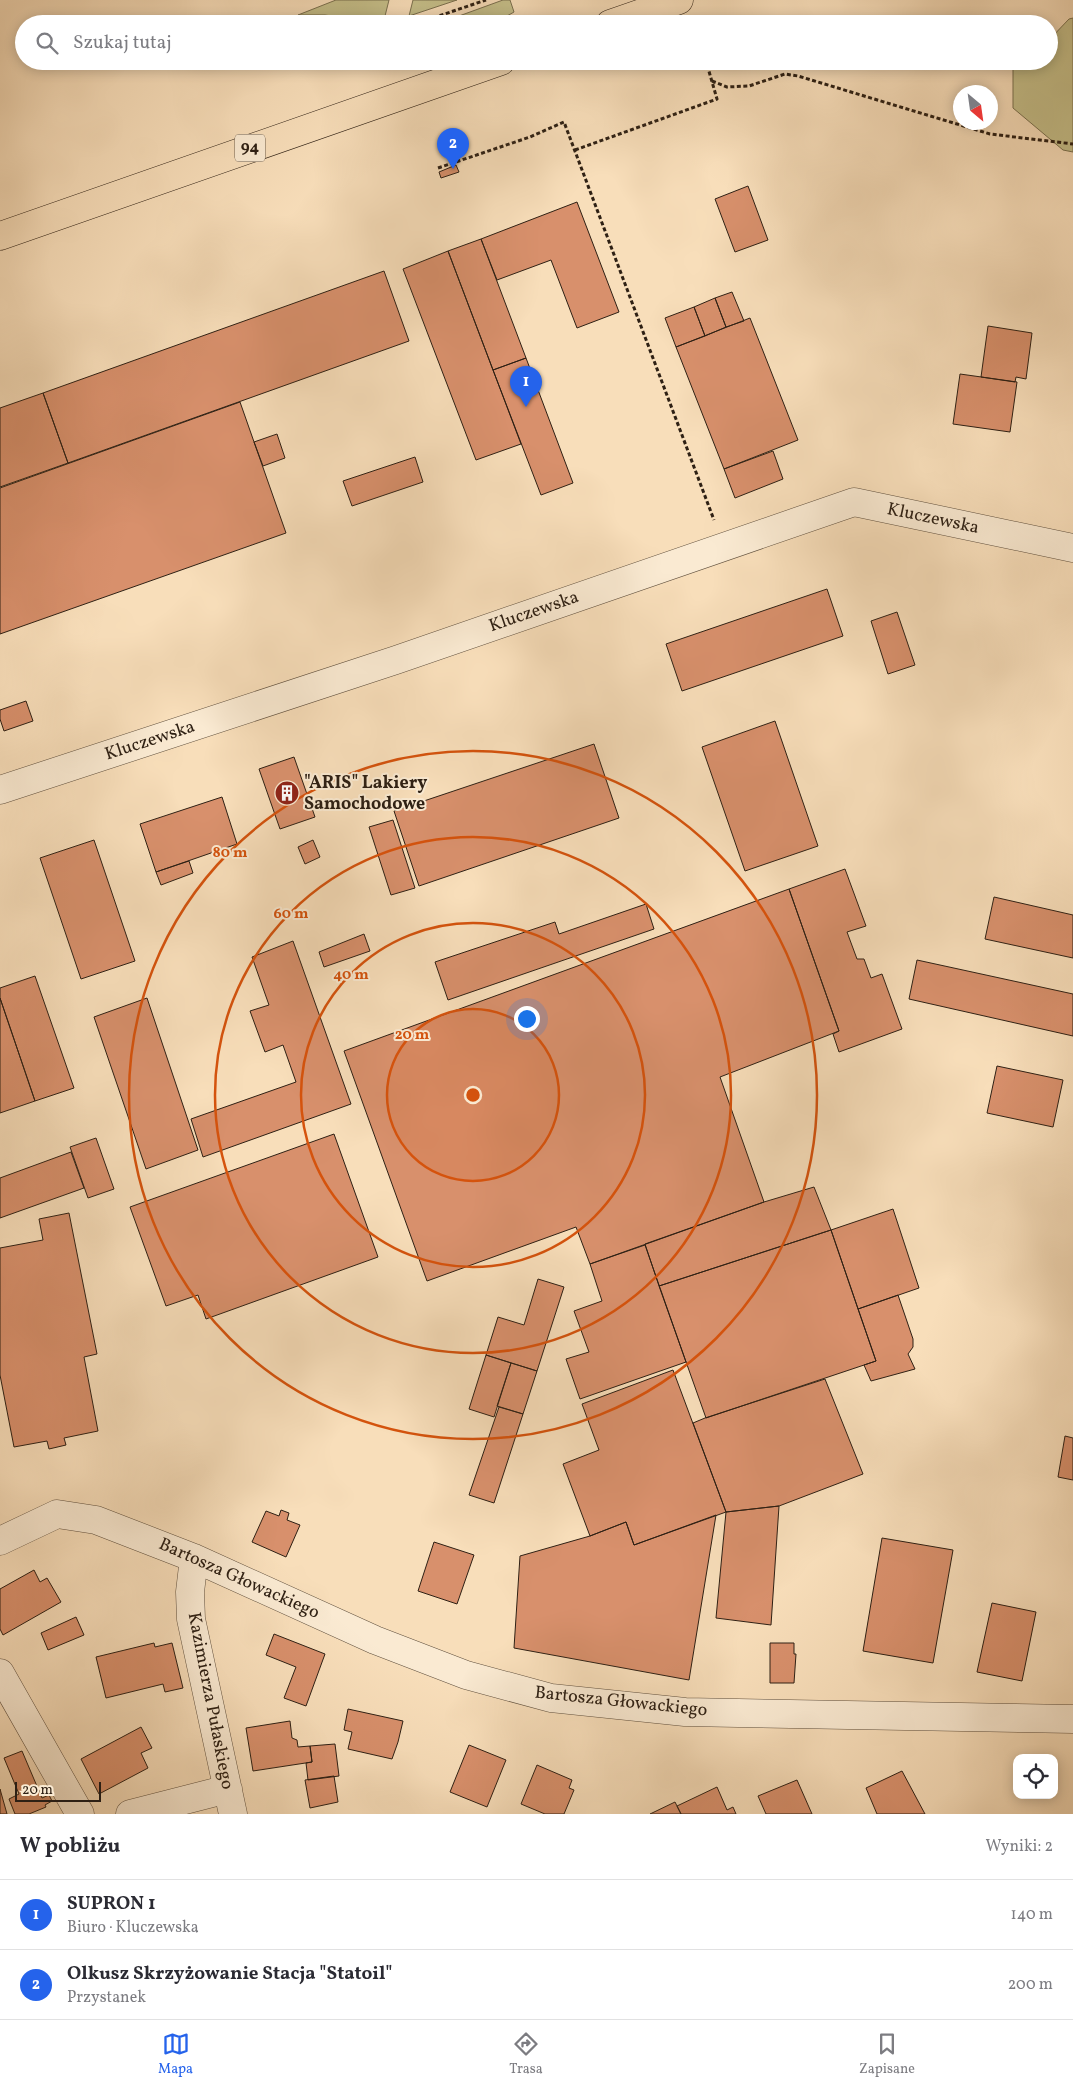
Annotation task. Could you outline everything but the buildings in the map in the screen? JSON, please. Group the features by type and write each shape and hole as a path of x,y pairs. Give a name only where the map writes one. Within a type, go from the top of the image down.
{"main road":[{"path":"636,15 679,0"},
{"name":"94","path":"0,236 476,70"}],"street":[{"name":"Kluczewska","path":"0,790 396,660 854,502 1073,548"},
{"name":"Bartosza Głowackiego","path":"0,1541 57,1514 96,1520 194,1558 375,1640 466,1676 551,1698 685,1712 1073,1719"},
{"name":"Kazimierza Pułaskiego","path":"194,1558 190,1592 191,1619 231,1802"},
{"path":"0,1673 80,1814"},
{"path":"130,1814 231,1802"}],"path":[{"path":"442,15 486,0"},
{"path":"575,150 717,99 709,70"},
{"path":"712,81 727,87 749,86 785,74 791,75 990,134 1073,144"},
{"path":"438,168 530,137 564,122 724,547"}],"shaded area":[{"path":"336,0 389,0 385,15 298,15"},
{"path":"413,0 457,0 412,15 409,15"},
{"path":"503,0 510,0 514,12 509,15 462,15"},
{"path":"1073,18 1073,152 1063,150 1013,108 1013,70 1058,70 1058,31 1069,19"}],"place":[{"name":"Olkusz Skrzyżowanie Stacja \"Statoil\"","path":"453,169"},
{"name":"SUPRON 1","path":"526,407"},
{"name":"\"ARIS\" Lakiery Samochodowe","path":"287,793"}]}
